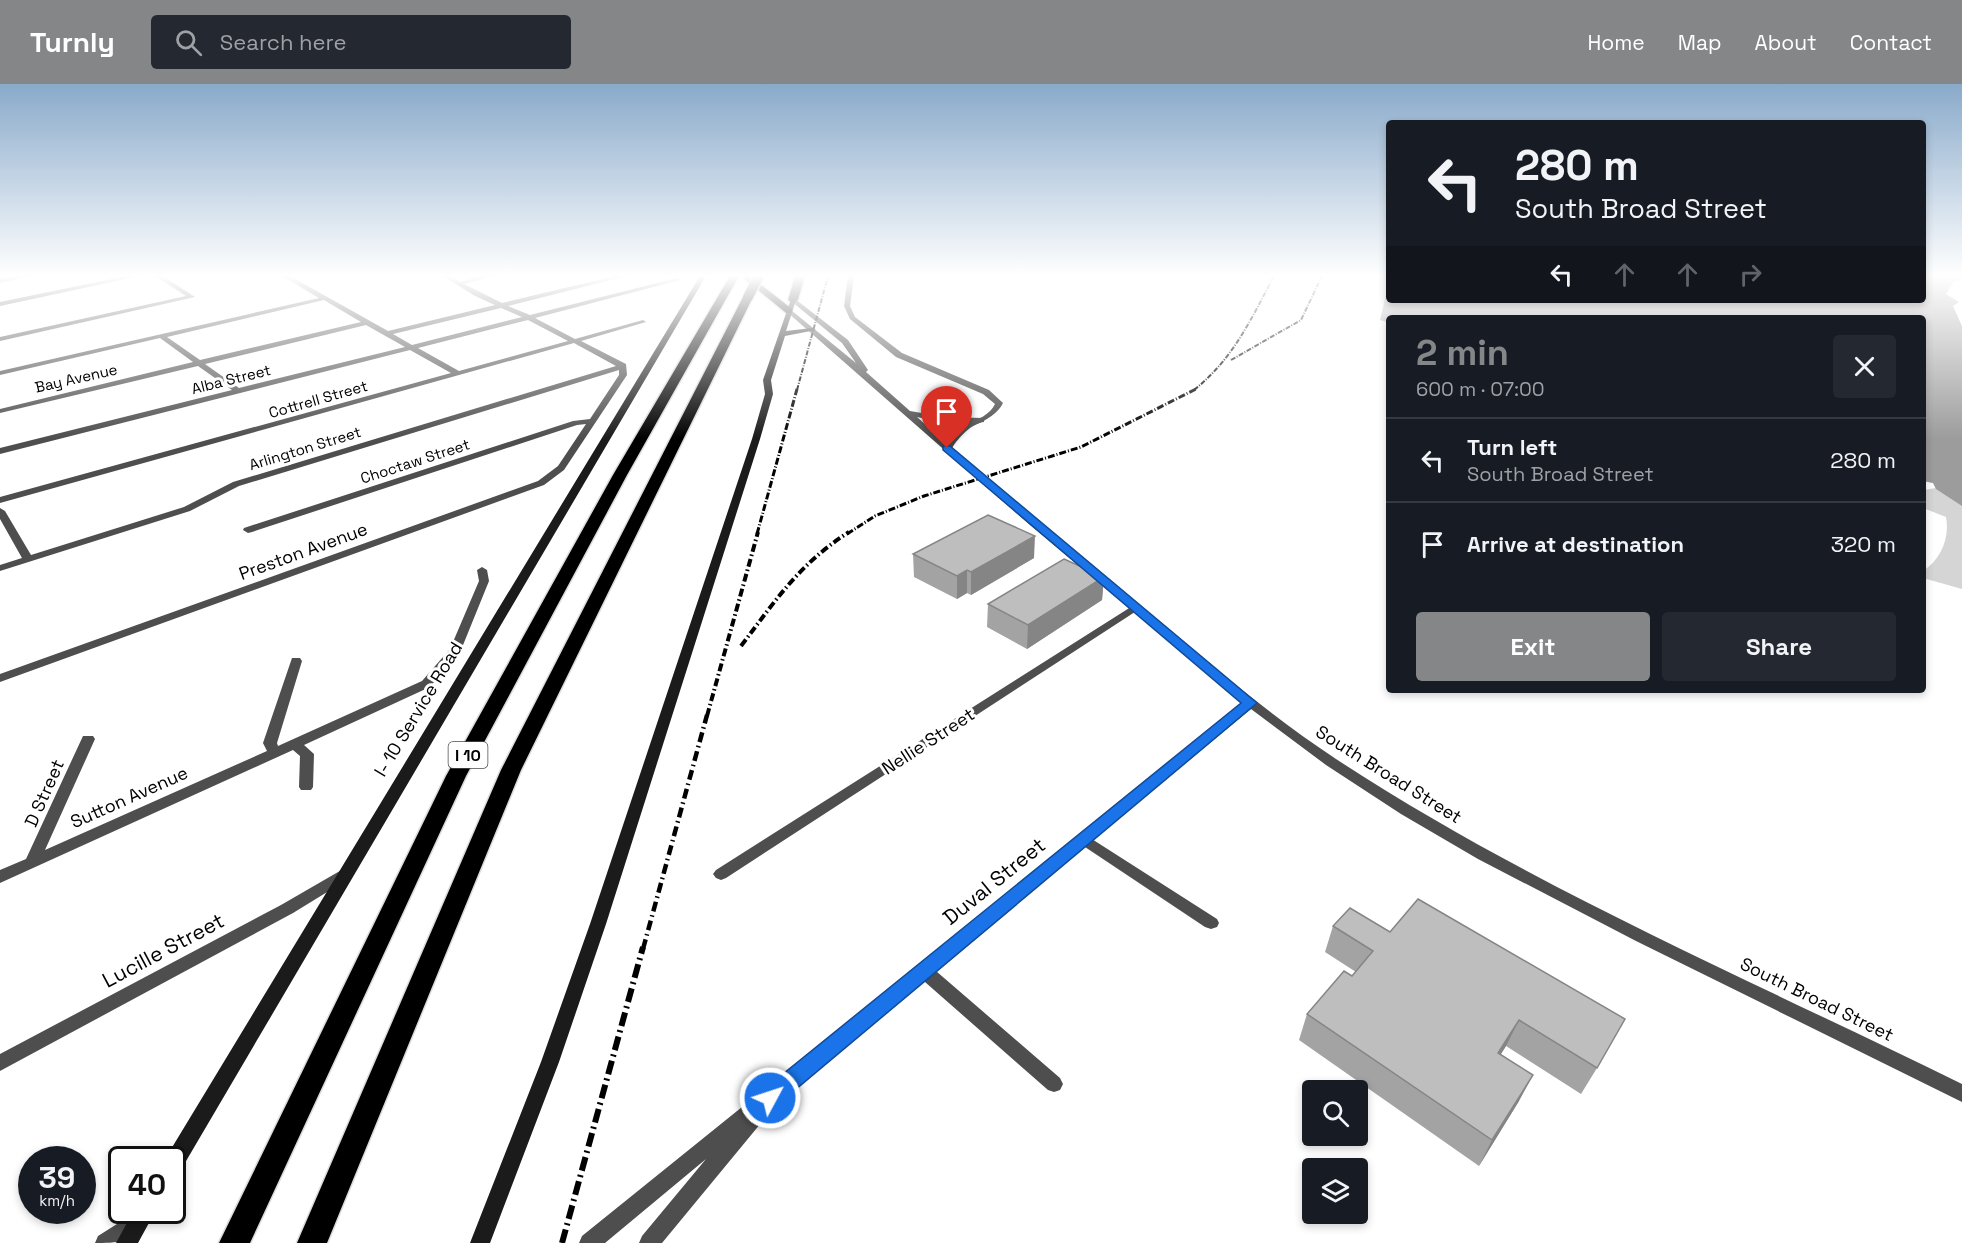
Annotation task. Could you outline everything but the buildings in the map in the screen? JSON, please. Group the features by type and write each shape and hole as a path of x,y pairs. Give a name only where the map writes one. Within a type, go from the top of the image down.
{"highway":[{"name":"I 10","path":"234,1243 456,776 621,475 711,330"},
{"name":"I 10","path":"312,1243 512,770 657,475 720,330"}],"main road":[{"name":"I- 10 Service Road","path":"184,1146 671,330"},
{"path":"480,1243 550,1062 598,924 756,439 769,394 767,380 782,330"},
{"path":"781,333 811,330"},
{"path":"126,1243 138,1224"}],"street":[{"path":"0,339 41,330"},
{"path":"0,373 187,330"},
{"name":"Bay Avenue","path":"0,411 335,330"},
{"path":"383,330 459,374"},
{"path":"388,333 400,330"},
{"name":"Alba Street","path":"0,451 481,330"},
{"path":"553,330 622,366"},
{"name":"Cottrell Street","path":"0,500 614,330"},
{"name":"South Broad Street","path":"812,330 847,363 868,376 947,448 1134,608 1250,703 1329,761 1464,844 1584,907 1962,1093"},
{"name":"South Broad Street","path":"828,330 845,342 868,376"},
{"path":"867,330 898,355 995,398 998,408 955,436 947,448"},
{"path":"161,336 238,391"},
{"name":"Preston Avenue","path":"0,678 541,483 561,468 622,375 622,366"},
{"name":"Arlington Street","path":"0,568 187,509 236,484 622,366"},
{"path":"907,412 945,420 977,421"},
{"name":"Choctaw Street","path":"248,530 576,423 591,421"},
{"path":"931,433 977,421"},
{"path":"0,511 28,559"},
{"path":"306,787 307,754 294,744 413,691 437,673 455,650 484,581 482,570"},
{"name":"Nellie Street","path":"721,874 1134,608"},
{"path":"275,753 270,743 296,661"},
{"name":"Duval Street","path":"589,1243 770,1098 1250,703"},
{"name":"D Street","path":"32,862 88,739"},
{"name":"Sutton Avenue","path":"0,877 294,744"},
{"path":"1084,839 1211,923"},
{"name":"Lucille Street","path":"0,1063 287,909 346,874"},
{"path":"923,970 1054,1084"},
{"name":"Duval Street","path":"649,1243 770,1098"},
{"path":"105,1243 131,1224"}],"shaded area":[{"path":"1926,330 1962,330 1962,506 1936,489 1933,483 1926,482"},
{"path":"1926,472 1962,492 1962,589 1926,579 1926,568 1939,554 1947,533 1946,517 1926,509 1926,490 1936,488 1933,483 1926,482"}],"railway":[{"path":"797,390 813,330"},
{"path":"1194,390 1220,365 1244,330"},
{"path":"1231,360 1283,330"},
{"path":"757,534 797,389"},
{"path":"847,534 875,516 924,496 1081,447 1196,389"},
{"path":"707,716 758,532"},
{"path":"741,646 777,598 802,570 831,544 849,532"},
{"path":"643,949 707,715"},
{"path":"562,1243 643,947"}],"route":[{"path":"770,1098 1250,703 1134,608 947,448"}]}
